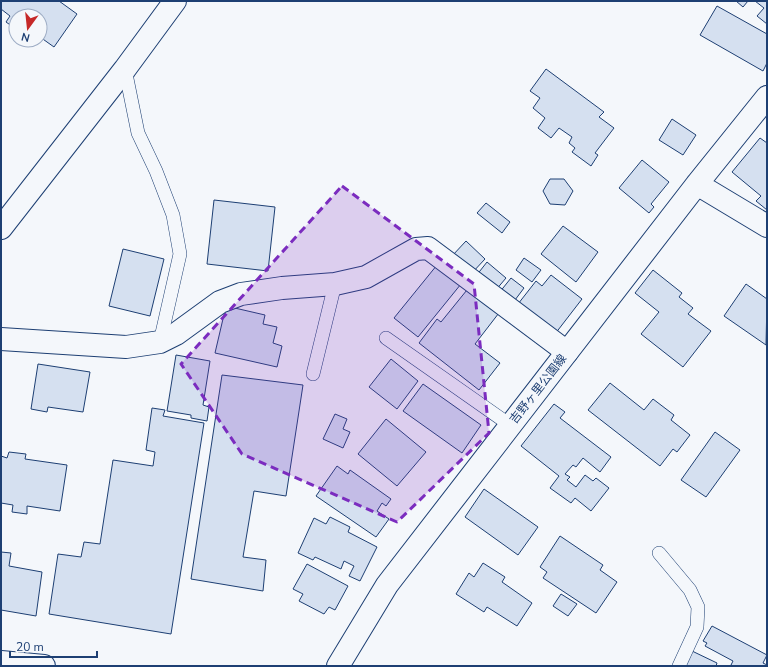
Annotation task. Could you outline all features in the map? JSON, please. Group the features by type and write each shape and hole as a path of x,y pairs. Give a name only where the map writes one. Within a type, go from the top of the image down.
{"street":[{"path":"1,228 125,69 175,1"},
{"name":"吉野ヶ里公園線","path":"338,666 387,585 697,184 767,97"},
{"path":"697,184 767,226"},
{"path":"1,340 126,347 160,342 176,334 220,302 241,294 282,288 335,284 366,277 416,249 428,248 567,352"},
{"path":"1,662 44,666"}],"lane":[{"path":"125,69 138,133 156,171 173,215 180,254 160,342"},
{"path":"313,374 335,284"},
{"path":"386,338 510,425"},
{"path":"659,553 690,590 698,607 697,627 679,666"}],"highlighted area":[{"path":"342,186 474,284 489,433 397,522 242,454 181,364"}],"building":[{"path":"1,1 59,1 77,14 54,47 48,43 48,8 8,8 8,14 1,9"},
{"path":"736,1 748,1 743,7"},
{"path":"755,1 767,1 767,24 757,16 764,8"},
{"path":"717,6 767,34 767,63 763,71 700,35"},
{"path":"546,69 604,112 599,117 614,128 595,153 598,155 591,166 572,152 575,148 569,143 572,137 559,128 551,138 538,128 545,118 533,108 540,98 530,91"},
{"path":"672,119 696,135 683,155 659,140"},
{"path":"760,138 767,143 767,210 756,201 761,196 732,172"},
{"path":"642,160 669,182 651,204 654,207 649,213 619,188"},
{"path":"550,179 564,179 573,191 565,205 550,204 543,191"},
{"path":"214,200 275,207 268,271 207,264"},
{"path":"486,203 510,222 502,233 477,213"},
{"path":"563,226 598,252 576,282 541,254"},
{"path":"466,241 485,259 471,274 452,256"},
{"path":"123,249 164,259 150,316 109,306"},
{"path":"524,258 541,270 532,282 516,270"},
{"path":"487,262 506,278 495,291 476,276"},
{"path":"437,265 461,284 418,337 394,318"},
{"path":"653,270 682,293 679,297 693,308 688,314 711,331 683,367 641,334 659,312 635,293"},
{"path":"551,275 582,299 555,334 518,304 536,281 542,286"},
{"path":"511,278 524,288 512,304 499,293"},
{"path":"746,284 767,299 766,345 724,316"},
{"path":"471,285 502,309 475,344 500,363 479,390 419,343 437,319 441,322"},
{"path":"226,306 265,315 263,324 277,327 273,343 282,346 277,367 215,353"},
{"path":"176,355 210,361 203,405 209,407 207,421 191,418 191,415 167,411"},
{"path":"391,359 418,381 397,409 369,387"},
{"path":"38,364 90,372 83,412 48,407 47,412 31,409"},
{"path":"222,375 303,385 286,496 254,491 243,557 266,560 263,591 191,579"},
{"path":"610,383 644,410 653,399 674,415 671,420 690,435 677,452 673,449 660,466 588,410"},
{"path":"423,384 481,425 462,453 403,411"},
{"path":"554,404 565,412 560,418 611,457 600,472 583,458 576,467 573,465 565,474 570,477 567,480 576,487 585,475 593,481 596,478 609,488 591,511 575,498 571,503 550,488 559,476 521,446"},
{"path":"152,408 165,410 163,416 204,423 171,634 49,614 58,554 81,557 84,542 100,544 113,460 153,466 155,452 146,450"},
{"path":"335,414 347,419 343,429 350,432 343,448 323,439"},
{"path":"386,419 426,452 397,486 358,454"},
{"path":"715,432 740,450 706,497 681,480"},
{"path":"9,452 26,454 25,459 67,465 60,511 27,506 27,514 12,512 13,505 1,503 1,456 7,458"},
{"path":"337,466 348,474 350,470 391,499 386,506 382,503 377,511 389,519 376,537 316,496"},
{"path":"484,489 538,527 518,555 465,517"},
{"path":"330,517 350,527 348,532 377,547 360,581 349,576 354,566 344,561 341,569 315,557 313,560 298,553 314,518 326,524"},
{"path":"560,536 603,565 600,570 617,582 596,613 543,578 547,572 540,567"},
{"path":"1,552 11,553 9,566 42,572 36,616 1,610"},
{"path":"483,563 505,577 502,582 532,603 517,626 487,607 484,612 456,594 469,573 474,577"},
{"path":"307,564 348,586 335,610 329,607 324,614 299,601 303,594 293,589"},
{"path":"561,594 577,604 568,616 553,606"},
{"path":"712,626 767,655 763,663 767,666 731,665 733,661 705,646 707,643 703,641"},
{"path":"692,651 717,663 716,666 685,666"}]}
